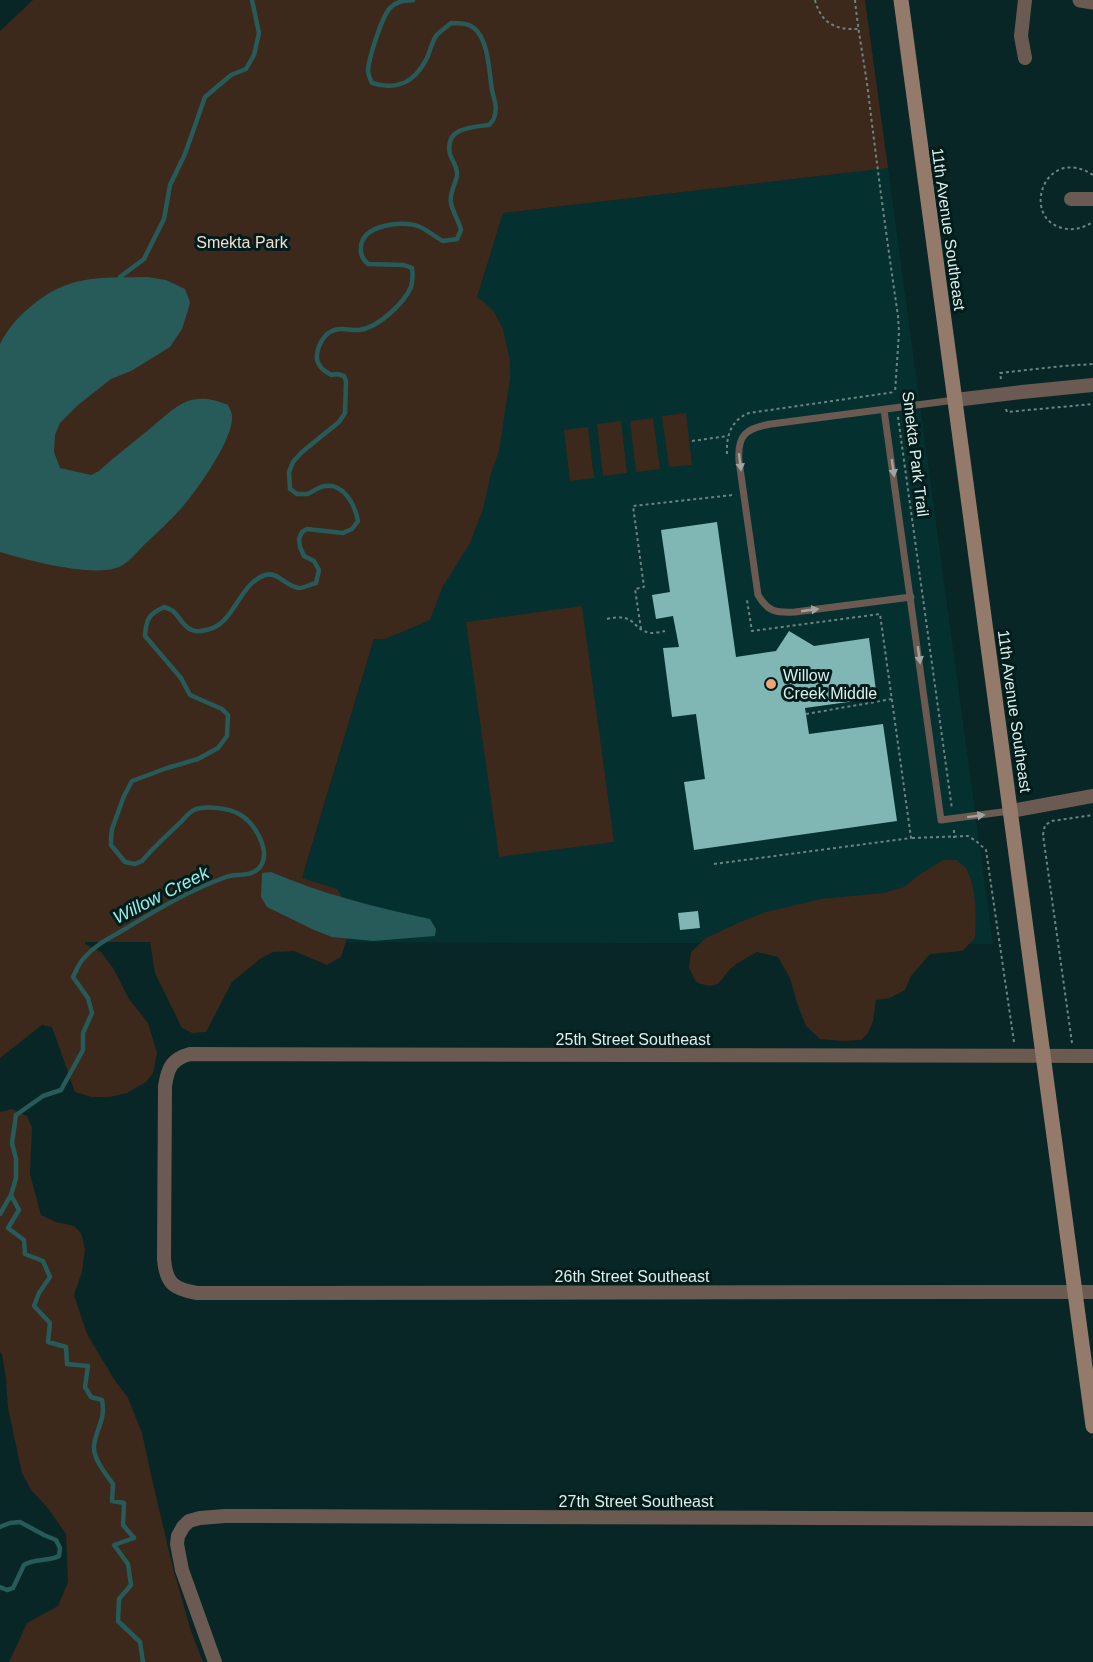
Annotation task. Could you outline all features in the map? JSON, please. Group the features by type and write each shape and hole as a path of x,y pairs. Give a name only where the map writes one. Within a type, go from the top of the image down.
{"main road":[{"name":"11th Avenue Southeast","path":"900,0 1093,1426"}],"street":[{"path":"1025,0 1021,36 1025,58"},
{"path":"1080,0 1093,2"},
{"path":"1071,199 1093,199"},
{"path":"955,400 1093,386"},
{"path":"1011,811 1093,796"},
{"name":"25th Street Southeast","path":"173,1286 167,1277 164,1259 166,1077 174,1061 181,1056 202,1053 1093,1056"},
{"name":"26th Street Southeast","path":"173,1286 197,1293 1093,1292"},
{"name":"27th Street Southeast","path":"215,1662 178,1556 178,1536 183,1527 189,1521 200,1518 225,1516 1093,1520"}],"lane":[{"path":"911,597 782,613 770,610 763,604 758,595 738,449 740,440 750,429 771,423 955,400"},
{"path":"884,410 941,820 1011,811"}],"path":[{"path":"815,0 818,13 830,23 843,30 858,29"},
{"name":"Smekta Park Trail","path":"855,0 880,200 898,316 895,392 950,797"},
{"path":"1093,364 1000,373 1007,412 1093,404"},
{"path":"692,441 728,436 731,428 741,417 759,411 895,392"},
{"path":"640,628 634,589 644,587 633,506 733,495"},
{"path":"752,631 880,614 911,838"},
{"path":"607,619 616,616 624,617 650,633 666,631"},
{"path":"806,714 892,699"},
{"path":"1074,1056 1043,836 1045,825 1052,821 1093,815"},
{"path":"714,864 911,838 968,836 986,850 1016,1057"}],"shaded area":[{"path":"888,168 993,944 283,942 503,213"},
{"path":"147,277 166,280 185,289 190,302 182,329 170,347 131,371 111,379 78,405 60,423 55,435 54,452 60,468 91,475 99,471 174,409 192,400 202,399 228,405 231,412 231,427 219,454 201,483 175,515 121,566 96,570 79,569 0,552 0,344 20,316 57,289 98,278"},
{"path":"271,872 349,899 430,919 436,929 435,936 373,941 332,937 314,930 267,907 261,897 262,873"}],"green space":[{"name":"Smekta Park","path":"33,0 865,0 888,168 503,213 477,298 494,312 503,329 510,361 510,379 499,451 491,473 483,509 470,543 442,588 430,620 385,639 374,639 302,878 337,889 345,902 348,935 341,957 327,965 294,951 273,952 260,959 232,982 206,1032 192,1033 182,1028 155,973 150,942 85,942 101,952 113,968 129,999 148,1023 157,1053 153,1073 146,1082 127,1093 110,1097 91,1097 75,1092 52,1027 42,1025 0,1058 0,31"},
{"path":"686,413 692,465 669,467 662,416"},
{"path":"653,418 660,469 636,472 630,421"},
{"path":"621,421 627,473 603,476 597,424"},
{"path":"588,427 594,478 570,481 564,430"},
{"path":"582,606 614,842 499,857 466,622"},
{"path":"943,860 957,860 967,870 976,912 975,938 962,951 930,954 911,976 905,990 890,998 876,1000 873,1021 868,1033 861,1040 820,1039 806,1026 790,978 778,957 757,952 735,965 720,982 711,986 696,982 689,968 691,952 706,938 740,922 766,912 821,899 883,893 904,887"},
{"path":"12,1109 27,1116 32,1128 30,1174 41,1215 56,1222 74,1226 81,1233 85,1249 82,1272 74,1295 87,1334 128,1398 142,1433 172,1564 191,1631 203,1662 9,1662 27,1623 58,1606 68,1582 66,1534 47,1507 31,1490 22,1473 8,1408 6,1378 0,1352 0,1112"}],"building":[{"name":"Willow Creek Middle","path":"717,522 736,657 776,651 789,631 814,646 869,638 877,698 805,708 809,734 883,724 897,821 694,850 684,782 705,779 696,714 672,717 663,648 679,647 673,616 656,619 652,595 670,592 661,530"},
{"path":"698,911 700,928 680,930 678,913"}],"waterway":[{"path":"120,277 144,259 164,219 170,185 185,154 205,97 231,75 246,69 254,55 259,33 252,0"},
{"name":"Willow Creek","path":"0,1214 11,1195 16,1178 16,1159 12,1143 16,1115 43,1096 61,1090 83,1050 83,1033 92,1013 88,998 73,977 82,960 103,942 162,907 226,877 252,873 260,867 263,860 263,845 250,823 235,812 216,808 198,808 192,811 142,861 135,864 125,862 111,845 112,829 132,781 198,759 218,748 227,736 228,715 222,709 190,695 181,678 145,636 146,625 149,618 164,607 173,611 186,627 194,631 216,627 224,621 248,587 265,575 274,575 299,588 316,583 319,570 314,561 304,556 299,539 302,532 307,529 343,533 352,529 358,521 348,496 338,488 325,486 307,494 297,494 290,489 289,472 293,462 339,422 345,413 346,381 344,376 331,375 323,370 318,362 317,352 324,337 332,331 359,330 382,320 396,307 411,287 412,268 404,265 368,264 364,260 361,247 368,234 384,226 411,224 443,241 457,239 461,230 451,200 457,173 449,145 451,139 460,131 489,125 496,111 483,40 474,28 466,24 451,23 438,34 427,58 411,79 390,86 372,83 368,74 369,64 387,12 393,5 413,0"},
{"path":"11,1195 19,1210 8,1228 24,1240 25,1254 43,1261 50,1277 39,1293 34,1306 50,1323 48,1342 66,1347 67,1364 88,1366 85,1387 91,1397 102,1400 103,1413 94,1451 100,1466 113,1484 112,1501 124,1503 123,1525 134,1538 114,1545 128,1564 131,1585 119,1599 118,1621 140,1642 143,1662"},
{"name":"Willow Creek","path":"0,1527 20,1522 56,1540 60,1548 59,1556 24,1565 13,1588 7,1590 0,1587"}],"place":[{"name":"Willow Creek Middle","path":"771,684"}]}
